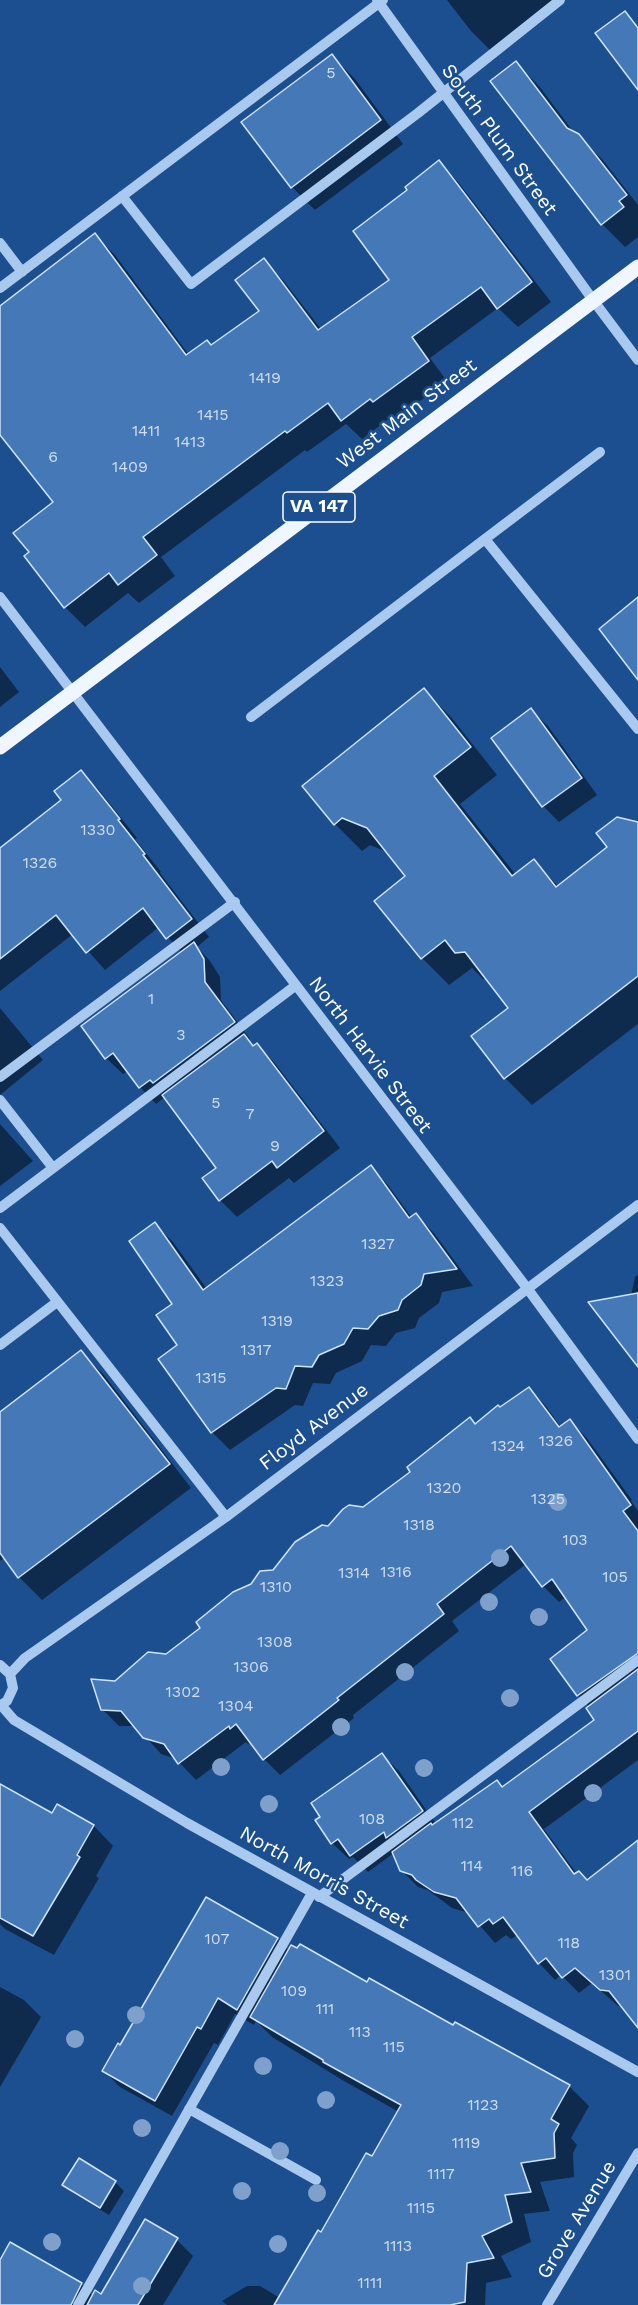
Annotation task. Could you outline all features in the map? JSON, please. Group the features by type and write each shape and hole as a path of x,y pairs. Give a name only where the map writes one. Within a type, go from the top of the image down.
{"main road":[{"name":"West Main Street","path":"0,747 638,267"}],"street":[{"path":"122,196 191,284 443,93 560,0"},
{"path":"0,288 379,1"},
{"name":"South Plum Street","path":"379,1 443,93 638,360"},
{"path":"0,243 22,272"},
{"path":"251,717 600,452"},
{"path":"485,539 638,729"},
{"name":"North Harvie Street","path":"0,597 235,902 295,986 527,1288 638,1439"},
{"path":"0,1077 235,902"},
{"path":"0,1208 295,986"},
{"path":"0,1100 53,1168"},
{"name":"Floyd Avenue","path":"10,1674 25,1658 226,1517 638,1205"},
{"path":"0,1228 226,1517"},
{"path":"0,1345 57,1302"},
{"path":"78,2305 189,2109 316,1895 638,1660"},
{"path":"0,1665 10,1674 13,1681 11,1695 1,1706"},
{"name":"North Morris Street","path":"1,1706 14,1720 187,1823 638,2072"},
{"path":"189,2109 316,2180"},
{"name":"Grove Avenue","path":"547,2305 638,2152"}],"building":[{"path":"625,11 638,28 638,90 595,33"},
{"path":"332,54 381,120 291,188 241,122"},
{"path":"516,61 567,128 579,134 627,195 619,201 624,207 601,225 490,81"},
{"path":"439,160 532,282 497,309 481,287 412,337 429,361 373,402 370,399 341,421 328,403 287,433 285,431 143,537 157,555 118,585 109,573 64,608 24,556 29,552 13,533 53,502 0,435 0,306 95,233 186,355 207,340 211,345 259,311 235,280 264,258 318,330 389,280 353,231 407,190 405,187"},
{"path":"638,597 638,680 599,629"},
{"path":"424,688 471,747 434,776 512,876 534,859 556,887 607,847 596,833 617,817 638,822 638,976 504,1079 471,1036 508,1008 465,952 455,953 445,940 421,959 374,901 405,876 367,828 342,818 334,825 302,786"},
{"path":"531,708 582,778 542,807 491,738"},
{"path":"81,770 120,819 118,820 145,854 143,855 192,919 166,939 143,908 86,953 56,915 0,959 0,848 61,800 54,791"},
{"path":"194,942 204,959 205,982 235,1022 153,1083 150,1080 139,1088 113,1053 105,1059 81,1026"},
{"path":"244,1034 253,1046 257,1043 324,1131 277,1168 272,1161 219,1201 202,1178 216,1168 162,1095"},
{"path":"371,1165 409,1218 416,1213 457,1269 424,1274 421,1285 402,1300 398,1310 379,1316 368,1329 353,1328 344,1344 319,1355 312,1367 295,1366 286,1389 276,1388 211,1433 158,1359 177,1345 156,1315 172,1304 129,1241 155,1222 203,1290"},
{"path":"638,1293 638,1367 588,1302"},
{"path":"81,1350 170,1464 18,1578 0,1553 0,1412"},
{"path":"529,1387 559,1427 570,1419 631,1505 623,1511 638,1531 638,1653 577,1696 550,1659 587,1630 552,1579 542,1587 511,1546 437,1604 444,1614 263,1760 236,1724 230,1729 229,1726 178,1764 164,1744 143,1738 121,1711 101,1710 91,1679 115,1681 148,1652 166,1654 200,1628 196,1622 233,1592 251,1584 260,1571 273,1570 295,1542 322,1525 328,1526 349,1505 363,1507 410,1472 407,1467 470,1417 475,1424 498,1405 500,1407"},
{"path":"638,1669 638,1731 529,1812 574,1874 579,1871 587,1880 638,1840 638,2028 609,1991 600,1990 575,1968 562,1978 546,1958 538,1964 503,1917 493,1924 489,1919 478,1927 456,1898 434,1892 412,1875 400,1871 392,1852 431,1823 432,1825 497,1780 502,1787 594,1720 586,1708"},
{"path":"382,1753 423,1811 386,1838 384,1832 350,1856 338,1839 331,1844 315,1820 320,1817 311,1803"},
{"path":"0,1784 52,1813 57,1804 94,1825 77,1855 80,1857 33,1936 0,1918"},
{"path":"206,1897 278,1938 237,2010 218,1998 201,2029 197,2027 155,2101 102,2071 118,2043 120,2045"},
{"path":"300,1944 367,1982 369,1978 453,2025 455,2022 570,2085 551,2119 559,2124 554,2133 555,2158 521,2163 531,2192 505,2195 512,2222 482,2236 494,2258 467,2263 465,2302 450,2305 274,2305 318,2230 321,2232 366,2153 372,2156 401,2105 323,2062 250,2017 291,1945 297,1948"},
{"path":"79,2158 116,2181 100,2208 62,2185"},
{"path":"145,2219 178,2238 138,2305 87,2305 95,2290 101,2294"},
{"path":"10,2242 82,2283 71,2305 0,2305 0,2260"}]}
